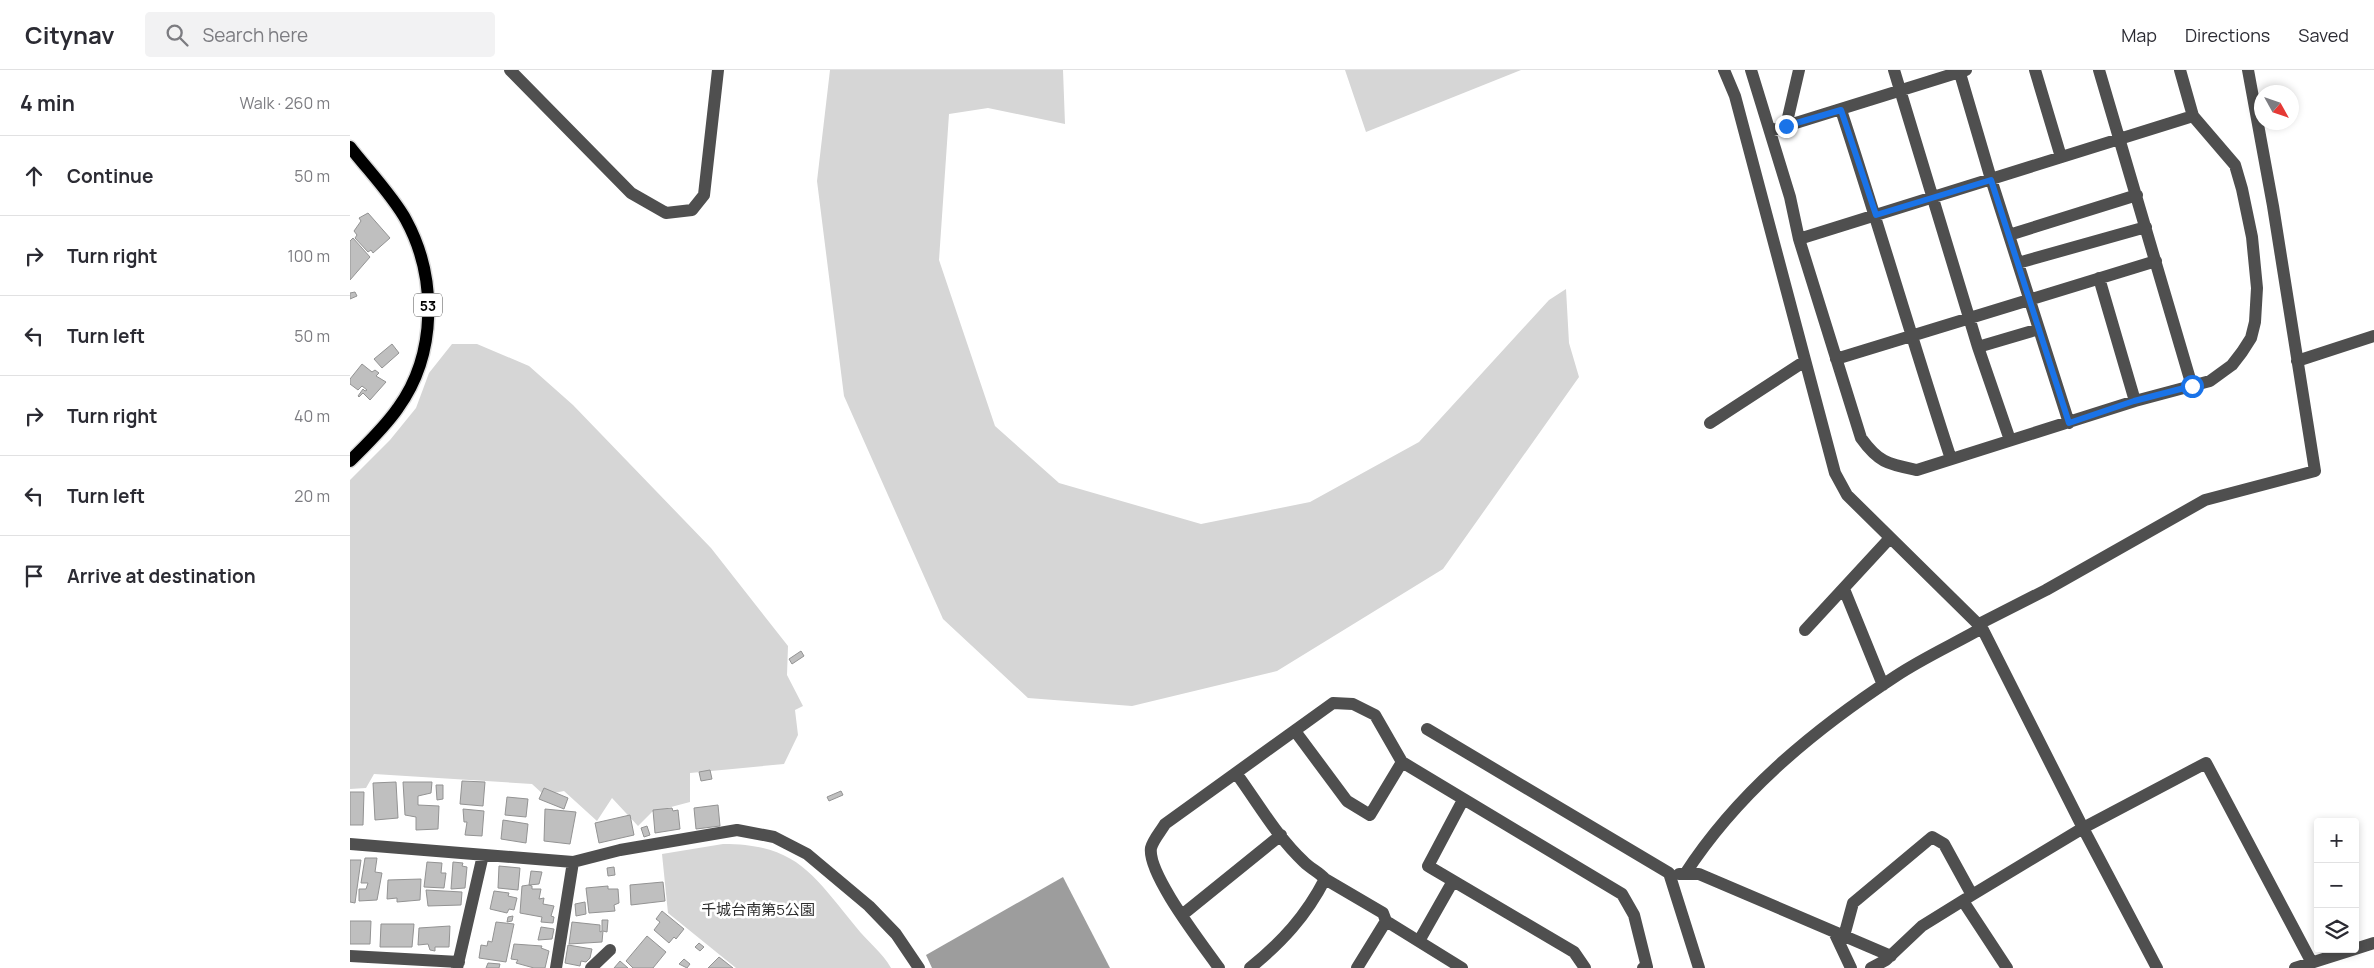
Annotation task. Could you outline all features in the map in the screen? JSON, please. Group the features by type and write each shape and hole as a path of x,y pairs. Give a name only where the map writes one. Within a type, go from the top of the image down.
{"main road":[{"name":"53","path":"350,147 405,219 424,266 429,321 416,374 399,407 350,461"}],"street":[{"path":"510,70 631,193 666,213 692,210 704,195 718,70"},
{"path":"1724,70 1735,96 1835,473 1847,495 1980,626 2157,968"},
{"path":"1751,70 1790,197 1799,239 1861,438 1873,454 1892,464 1917,470 2134,401 2210,381 2232,365 2242,352 2250,338 2255,322 2257,288 2252,237 2242,189 2235,166 2192,116 2180,70"},
{"path":"1786,126 1799,70"},
{"path":"1894,70 1978,347 2010,440"},
{"path":"2035,70 2061,157"},
{"path":"2099,70 2192,386"},
{"path":"1684,874 1706,840 1766,776 1794,750 1883,685 1980,626 2205,500 2315,471 2273,206 2248,70"},
{"path":"1770,131 1962,71 1991,180 2069,423"},
{"path":"1841,110 1876,215 1910,336 1952,459"},
{"path":"1799,239 2192,116"},
{"path":"2009,235 2136,195"},
{"path":"2018,263 2146,227"},
{"path":"1836,359 2156,261"},
{"path":"2099,278 2134,401"},
{"path":"1978,347 2039,329"},
{"path":"2297,360 2374,336"},
{"path":"1710,423 1805,362"},
{"path":"1805,630 1890,538"},
{"path":"1844,589 1883,685"},
{"path":"1219,968 1182,916 1152,865 1152,847 1165,824 1333,703 1353,704 1375,715 1402,762 1622,894 1634,915 1647,967 1643,968"},
{"path":"1427,729 1669,874 1699,874 1891,956"},
{"path":"1295,731 1347,801 1370,815 1402,762"},
{"path":"1871,968 1891,956 1922,926 1967,898 2083,828 2206,763 2312,963"},
{"path":"1236,773 1304,863 1320,873 1325,879 1383,913 1386,921 1419,942 1444,963 1462,968"},
{"path":"1463,800 1428,866 1574,952 1585,968"},
{"path":"350,844 573,862 620,850 737,830 774,836 807,854 869,906 896,934 919,968"},
{"path":"1182,916 1281,835"},
{"path":"1851,968 1839,934 1854,903 1932,837 1944,844 1967,898 2007,968"},
{"path":"356,960 458,965 482,855"},
{"path":"556,968 573,862"},
{"path":"1669,874 1700,968"},
{"path":"1250,968 1291,932 1307,911 1325,879"},
{"path":"1419,942 1453,881"},
{"path":"1357,968 1386,921"},
{"path":"2359,948 2374,943"},
{"path":"591,968 610,950"},
{"path":"2295,968 2343,953"}],"green space":[{"path":"830,70 1063,70 1065,124 988,108 949,114 939,260 995,426 1059,483 1201,524 1310,502 1419,442 1549,300 1566,289 1569,343 1579,377 1443,569 1277,671 1132,706 1028,698 943,619 844,396 817,181"},
{"path":"1345,70 1521,70 1366,132"},
{"path":"452,344 477,344 529,366 573,405 711,548 788,646 787,675 803,706 795,710 798,735 784,764 690,773 690,802 652,812 638,826 612,798 597,821 564,791 544,795 532,784 374,774 366,788 350,789 350,480 390,440 416,408 429,373"},
{"name":"千城台南第5公園","path":"723,844 748,845 769,850 801,866 815,878 860,932 884,957 891,968 736,968 668,913 662,854"}],"shaded area":[{"path":"1063,877 1110,968 932,968 926,955"}],"building":[{"path":"368,213 390,238 373,253 371,250 368,252 355,238 357,235 354,231 361,221 359,218"},
{"path":"353,238 370,257 350,280 350,241"},
{"path":"355,292 357,296 350,299 350,293"},
{"path":"392,344 399,353 382,368 374,359"},
{"path":"362,364 372,372 375,370 379,373 376,376 386,382 370,400 363,393 358,396 363,389 367,390 362,386 358,390 350,384 350,379"},
{"path":"801,651 804,656 792,664 789,659"},
{"path":"710,770 712,779 701,781 699,772"},
{"path":"462,781 485,782 483,806 460,804"},
{"path":"396,782 398,818 375,820 373,783"},
{"path":"403,782 432,782 431,793 418,796 418,805 439,806 438,829 416,830 416,817 405,815"},
{"path":"436,785 443,785 443,799 437,800"},
{"path":"544,788 568,798 564,809 539,799"},
{"path":"841,791 843,795 829,801 827,797"},
{"path":"350,792 364,792 363,825 350,825"},
{"path":"507,797 528,799 526,817 505,815"},
{"path":"718,805 720,826 696,829 694,808"},
{"path":"672,808 673,811 678,810 680,829 655,833 653,810"},
{"path":"463,809 484,811 482,836 465,835 467,822 464,822"},
{"path":"545,809 576,812 570,844 544,841"},
{"path":"630,815 634,835 599,843 595,823"},
{"path":"503,820 528,824 526,843 501,839"},
{"path":"647,826 650,835 644,837 641,828"},
{"path":"365,858 377,858 375,872 382,873 377,900 359,901 359,889 366,889 368,883 361,883"},
{"path":"350,860 361,860 355,903 350,902"},
{"path":"427,862 442,863 441,873 446,873 444,888 424,887"},
{"path":"453,862 463,863 462,866 467,867 465,888 451,889"},
{"path":"499,866 520,868 518,890 498,888"},
{"path":"614,867 615,875 608,876 607,868"},
{"path":"531,871 542,872 539,884 529,885"},
{"path":"421,879 420,900 397,902 397,898 387,899 388,880"},
{"path":"663,882 665,901 631,905 630,885"},
{"path":"522,886 532,886 532,889 541,889 539,899 544,898 543,904 554,906 551,916 554,917 553,923 541,922 542,917 520,913"},
{"path":"608,886 608,889 618,889 619,903 614,905 615,911 589,913 586,888"},
{"path":"426,890 462,892 461,905 428,906"},
{"path":"494,891 509,893 508,896 517,898 514,910 509,909 507,913 490,909"},
{"path":"585,902 586,914 576,916 575,904"},
{"path":"662,911 684,929 676,939 674,937 669,943 654,930 660,922 656,919"},
{"path":"513,916 512,921 507,922 508,917"},
{"path":"602,920 608,920 607,932 603,931 602,942 569,944 572,922 600,925 600,932 602,931"},
{"path":"350,921 371,921 370,944 350,944"},
{"path":"496,922 514,924 506,962 479,958 481,945 487,946 488,941 492,942"},
{"path":"381,924 414,924 412,947 380,947"},
{"path":"450,926 449,947 435,947 435,951 430,950 428,944 418,945 419,928"},
{"path":"541,927 554,929 552,939 538,940"},
{"path":"647,936 666,952 653,968 633,968 626,961"},
{"path":"699,943 704,947 700,951 695,947"},
{"path":"514,944 542,946 541,948 549,951 545,968 534,968 516,963 518,960 511,959"},
{"path":"568,945 592,949 590,958 586,962 581,961 580,966 565,963"},
{"path":"719,957 733,968 708,968"},
{"path":"684,959 690,964 687,968 679,964"},
{"path":"620,961 628,968 614,968"},
{"path":"488,963 500,964 499,968 486,968"}],"route":[{"path":"1786,126 1841,110 1876,215 1991,180 2069,423 2134,401 2192,386"}]}
